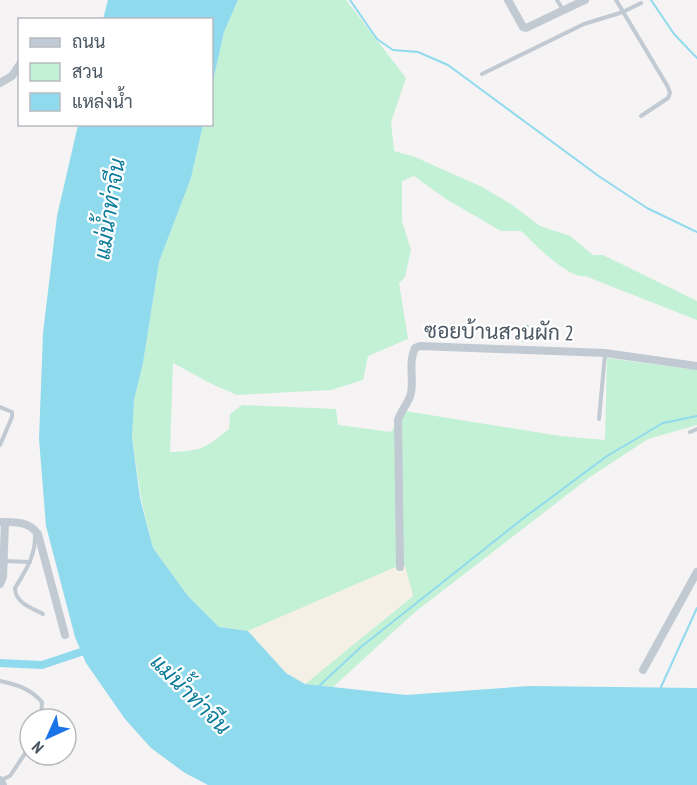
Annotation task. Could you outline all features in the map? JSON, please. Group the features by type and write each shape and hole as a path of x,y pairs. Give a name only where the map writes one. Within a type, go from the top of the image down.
{"street":[{"path":"508,0 523,27 526,28 585,0"},
{"path":"0,83 12,76 18,66"},
{"name":"ซอยบ้านสวนผัก 2","path":"400,567 398,420 401,409 410,396 411,363 415,348 420,345 605,353 697,366"},
{"path":"0,584 3,577 3,522 26,523 38,534 65,635"},
{"path":"644,670 697,572"}],"lane":[{"path":"557,0 563,11"},
{"path":"616,0 670,93 668,98 641,116"},
{"path":"482,74 584,24 624,12 641,3"},
{"path":"599,420 605,353"},
{"path":"0,407 12,412 0,445"},
{"path":"690,432 697,429"},
{"path":"35,530 36,544 30,562 15,588 15,593 17,598 44,615"},
{"path":"3,561 30,562"},
{"path":"0,681 32,691 42,702 42,707"},
{"path":"0,782 10,776 18,764"}],"path":[{"path":"521,350 528,325"}],"green space":[{"path":"238,0 346,0 406,78 391,122 394,151 415,157 482,187 511,204 540,226 570,236 593,255 603,255 697,301 697,320 570,272 521,231 501,231 446,199 414,176 402,181 402,221 411,250 405,277 399,283 408,339 368,356 363,380 331,390 237,395 173,363 170,452 196,450 208,445 229,429 230,414 242,405 336,409 338,425 391,432 405,411 560,436 605,440 607,358 697,370 697,425 648,439 590,477 415,612 333,687 305,684 413,596 396,567 248,631 219,627 188,596 153,548 141,498 132,438 134,400 143,363 159,262 191,178 203,126 213,126 213,82 224,32"}],"sand":[{"path":"405,566 413,595 305,684 286,673 248,631 396,567"}],"water":[{"path":"108,0 238,0 224,32 213,82 213,18 103,18"},
{"name":"แม่น้ำท่าจีน","path":"78,126 203,126 191,178 159,262 143,363 134,400 132,438 140,498 153,548 188,596 219,627 248,631 286,673 305,684 406,695 530,686 697,688 697,785 208,785 185,773 151,748 125,719 86,663 75,637 46,526 39,439 43,333 57,216"}],"waterway":[{"path":"350,0 377,39 393,50 418,52 448,65 600,177 647,208 697,232"},
{"path":"651,0 674,34 697,58"},
{"path":"319,686 361,647 521,520 607,456 663,423 697,416"},
{"path":"661,687 697,608"},
{"path":"0,663 42,665 90,649"}]}
